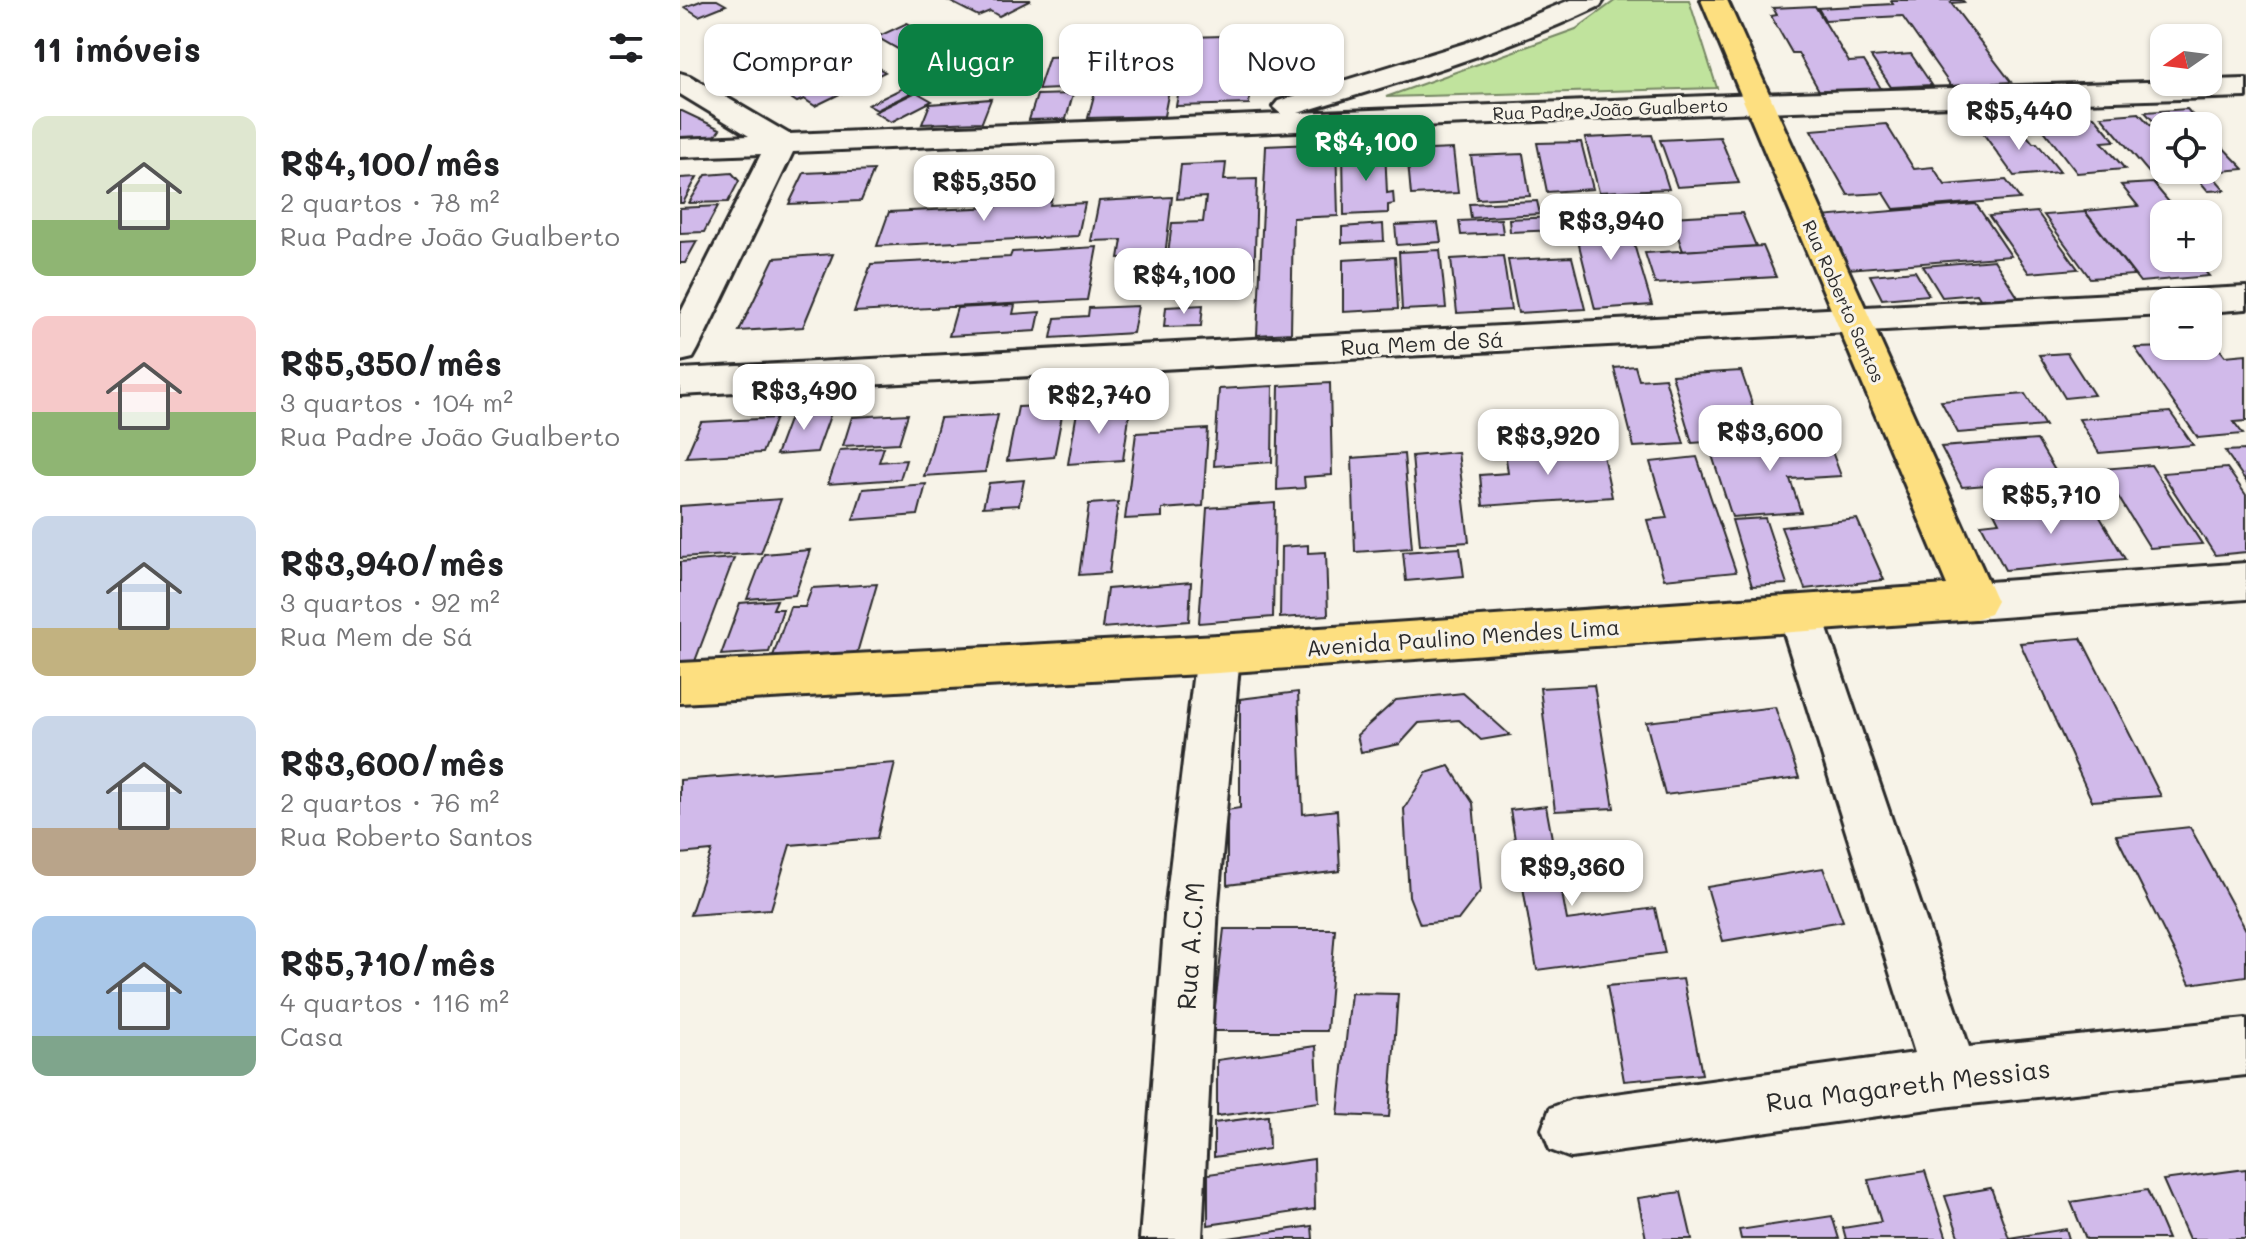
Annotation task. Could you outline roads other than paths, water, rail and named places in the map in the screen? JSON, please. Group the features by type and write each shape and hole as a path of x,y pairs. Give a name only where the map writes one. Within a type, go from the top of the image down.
{"main road":[{"name":"Rua Roberto Santos","path":"1714,0 1975,601"},
{"name":"Avenida Paulino Mendes Lima","path":"680,683 1218,654 1975,601"}],"street":[{"path":"1233,124 1489,44 1591,0"},
{"path":"680,82 782,143 680,349"},
{"name":"Rua Padre João Gualberto","path":"680,148 1757,103 2246,88"},
{"path":"2222,299 2246,298"},
{"name":"Rua Mem de Sá","path":"680,382 2150,304"},
{"name":"Avenida Paulino Mendes Lima","path":"1975,601 2246,581"},
{"path":"1800,614 1951,1077"},
{"name":"Rua A.C.M","path":"1171,1239 1192,903 1218,654"},
{"name":"Rua Magareth Messias","path":"1571,1129 1951,1077 2246,1047"}]}
